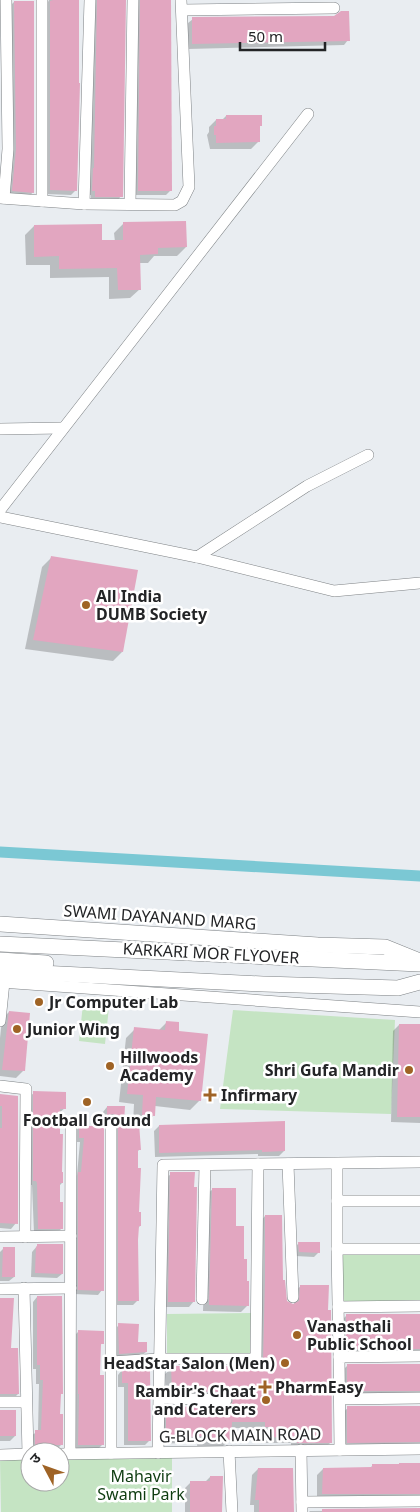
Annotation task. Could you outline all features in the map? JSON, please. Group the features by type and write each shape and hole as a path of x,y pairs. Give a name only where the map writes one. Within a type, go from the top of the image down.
{"main road":[{"name":"SWAMI DAYANAND MARG","path":"0,924 318,945 385,947 420,963"},
{"name":"KARKARI MOR FLYOVER","path":"0,944 403,964 420,963"},
{"name":"KARKARI MOR FLYOVER","path":"0,960 420,982"},
{"path":"1,978 398,988 420,982"}],"street":[{"path":"6,0 3,14 4,150 2,198 84,204 175,205 182,200 189,187 182,5 334,8"},
{"path":"42,0 42,201"},
{"path":"84,204 90,0"},
{"path":"130,204 133,0"},
{"path":"0,510 308,114"},
{"path":"0,429 63,428"},
{"path":"198,557 307,486 368,455"},
{"path":"0,517 198,557 334,591 420,583"},
{"path":"0,1022 1,978 420,1012"},
{"path":"0,1086 26,1089 25,1237"},
{"path":"111,1121 111,1453"},
{"path":"65,1442 71,1288 71,1128"},
{"path":"158,1453 163,1165 420,1162"},
{"path":"202,1299 205,1164"},
{"path":"111,1362 159,1359 256,1359 258,1164"},
{"path":"288,1164 293,1297"},
{"path":"337,1164 340,1450"},
{"path":"337,1201 420,1201"},
{"path":"0,1238 71,1236"},
{"path":"337,1249 420,1249"},
{"path":"24,1288 28,1442"},
{"path":"0,1289 71,1288"},
{"path":"338,1307 420,1306"},
{"path":"339,1357 420,1356"},
{"path":"159,1398 226,1400"},
{"path":"340,1399 420,1398"},
{"path":"0,1402 26,1402"},
{"name":"G-BLOCK MAIN ROAD","path":"70,1454 420,1449"},
{"path":"301,1450 302,1507 340,1507 420,1501"},
{"path":"230,1451 232,1512"},
{"path":"0,1455 20,1454"}],"green space":[{"path":"83,1004 109,1007 105,1044 79,1041"},
{"path":"233,1010 395,1020 391,1114 220,1109"},
{"path":"341,1252 420,1253 420,1302 341,1303"},
{"path":"251,1313 250,1353 167,1354 167,1314"},
{"name":"Mahavir Swami Park","path":"172,1457 172,1512 1,1512 0,1459 20,1459 20,1492 70,1492 70,1459"}],"building":[{"path":"79,0 80,83 77,191 50,190 50,1"},
{"path":"97,0 126,0 123,197 95,197 95,191 92,191"},
{"path":"140,0 171,0 172,191 138,191"},
{"path":"14,1 34,1 34,193 12,191 16,149"},
{"path":"341,11 349,11 350,41 192,44 192,17 334,16"},
{"path":"226,115 262,115 260,142 216,143 214,126 216,126 216,119 226,119"},
{"path":"186,221 187,247 158,248 158,254 140,255 141,290 118,290 117,268 59,269 59,256 34,257 34,225 102,224 102,240 123,240 123,222"},
{"name":"All India DUMB Society","path":"51,556 138,570 123,652 33,640"},
{"name":"Junior Wing","path":"9,1011 30,1013 25,1071 2,1070"},
{"path":"166,1021 179,1022 179,1031 208,1034 201,1101 156,1097 155,1116 142,1115 143,1095 127,1094 134,1027 165,1030"},
{"name":"Shri Gufa Mandir","path":"399,1024 420,1024 420,1117 397,1117"},
{"path":"33,1091 66,1092 66,1109 60,1109 60,1134 63,1134 63,1183 60,1183 60,1202 63,1202 63,1229 38,1229 37,1183 33,1181"},
{"path":"0,1094 18,1096 18,1224 0,1223 0,1128 2,1128 2,1106 0,1106"},
{"path":"107,1106 125,1106 124,1123 139,1123 141,1150 138,1150 138,1168 141,1168 139,1212 141,1212 141,1226 139,1226 138,1240 139,1301 118,1301 118,1121 114,1114 107,1115"},
{"path":"285,1121 285,1151 159,1153 159,1125"},
{"path":"79,1126 104,1126 104,1291 78,1290 78,1172 81,1172 84,1138 79,1138"},
{"path":"170,1172 195,1172 194,1187 197,1187 195,1302 168,1302"},
{"path":"212,1188 236,1188 236,1226 244,1226 244,1259 247,1259 249,1306 209,1305"},
{"path":"265,1215 282,1215 283,1280 285,1280 287,1301 293,1304 299,1301 300,1285 329,1285 328,1310 331,1310 332,1443 297,1443 297,1438 268,1437 268,1427 265,1427 265,1422 232,1422 231,1440 203,1440 203,1436 166,1439 166,1406 226,1408 233,1401 232,1396 226,1392 172,1391 171,1366 256,1366 263,1362"},
{"path":"298,1242 320,1242 320,1253 299,1252"},
{"path":"37,1244 63,1244 63,1274 35,1273"},
{"path":"3,1247 15,1247 15,1277 2,1277"},
{"path":"37,1296 62,1296 63,1394 61,1394 60,1414 63,1414 63,1442 35,1442 35,1430 41,1430 43,1380 40,1380 40,1365 37,1365"},
{"path":"0,1298 14,1298 11,1348 18,1348 19,1394 0,1394"},
{"path":"346,1314 420,1314 420,1349 346,1349"},
{"path":"118,1323 139,1324 138,1342 147,1342 147,1352 119,1354"},
{"path":"78,1330 104,1331 104,1344 101,1344 100,1375 104,1375 104,1445 78,1445"},
{"path":"347,1364 420,1364 420,1391 347,1391"},
{"path":"147,1367 147,1370 150,1370 151,1441 128,1441 128,1383 122,1383 122,1369"},
{"path":"347,1406 420,1406 420,1442 347,1443"},
{"path":"0,1410 16,1410 16,1436 0,1436"},
{"path":"420,1463 420,1494 322,1494 323,1468 372,1467 372,1464"},
{"path":"258,1468 293,1468 294,1512 259,1512 259,1500 255,1500"},
{"path":"210,1476 223,1476 222,1512 190,1512 190,1481 210,1481"},
{"path":"420,1508 420,1512 322,1512 322,1509"}],"waterway":[{"path":"0,852 420,876"}],"place":[{"name":"All India DUMB Society","path":"86,605"},
{"name":"Jr Computer Lab","path":"39,1002"},
{"name":"Junior Wing","path":"17,1029"},
{"name":"Hillwoods Academy","path":"110,1066"},
{"name":"Shri Gufa Mandir","path":"409,1070"},
{"name":"Infirmary","path":"210,1095"},
{"name":"Football Ground","path":"87,1102"},
{"name":"Vanasthali Public School","path":"297,1335"},
{"name":"HeadStar Salon (Men)","path":"285,1363"},
{"name":"PharmEasy","path":"265,1387"},
{"name":"Rambir's Chaat and Caterers","path":"266,1400"}]}
